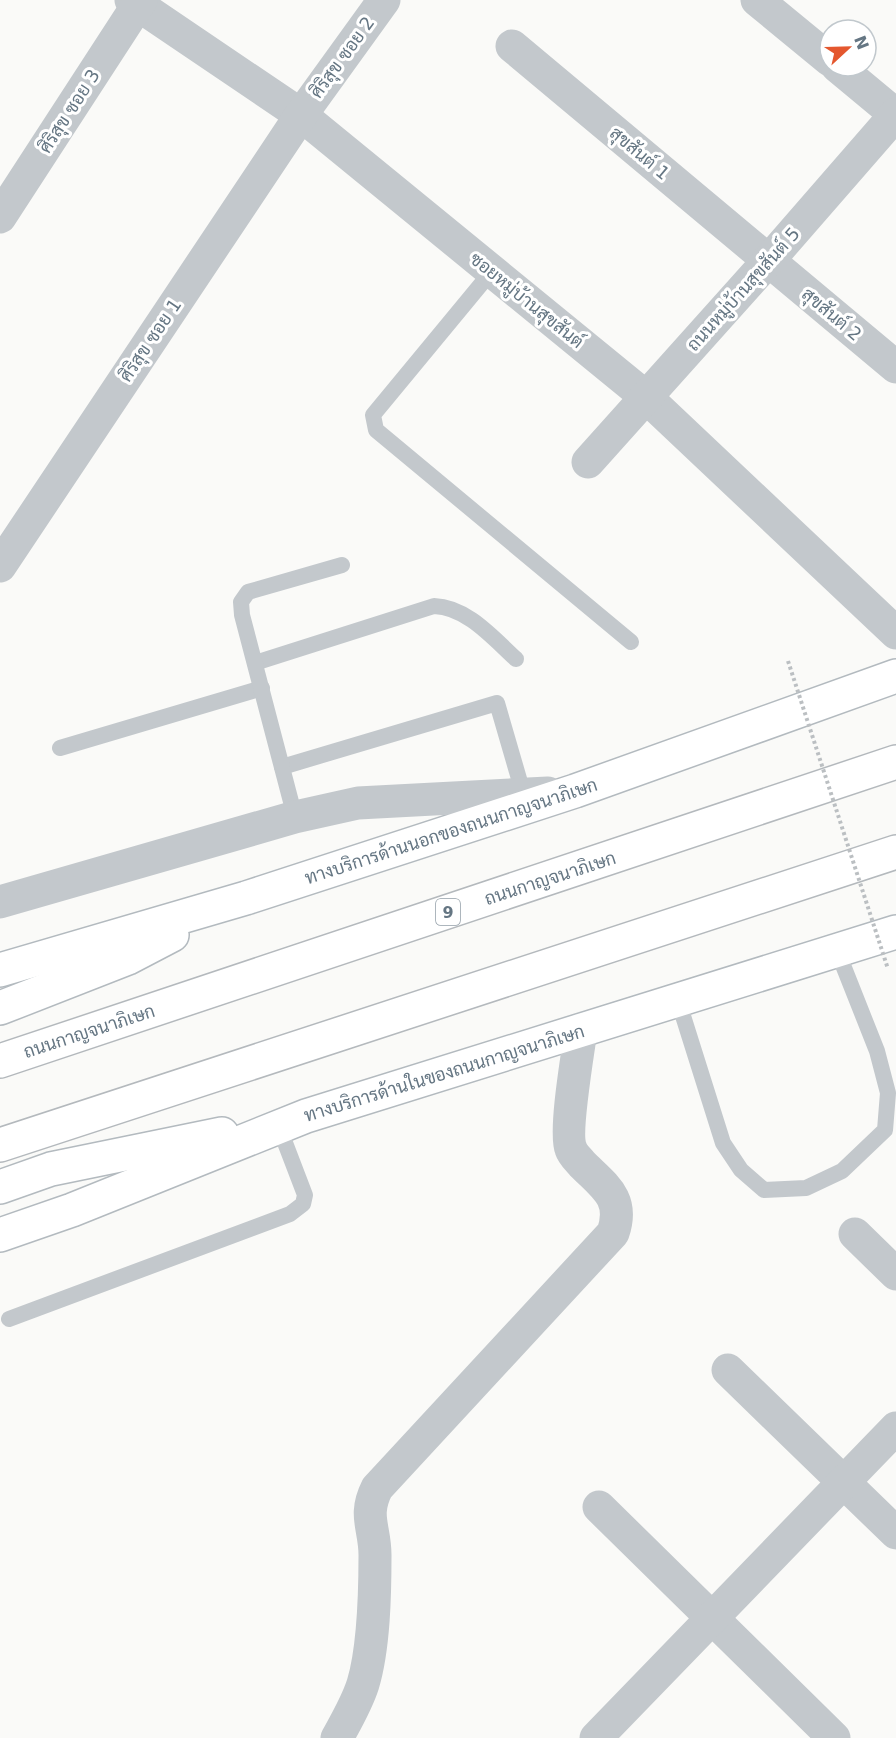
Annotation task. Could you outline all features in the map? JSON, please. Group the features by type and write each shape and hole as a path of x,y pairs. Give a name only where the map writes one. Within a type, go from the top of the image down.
{"main road":[{"name":"ทางบริการด้านนอกของถนนกาญจนาภิเษก","path":"0,970 246,898 575,791 896,676"},
{"name":"ถนนกาญจนาภิเษก","path":"0,1061 896,762"},
{"path":"0,1145 896,852"},
{"path":"0,1008 128,958 246,898"},
{"name":"ทางบริการด้านในของถนนกาญจนาภิเษก","path":"0,1235 72,1210 292,1121 896,932"},
{"path":"0,1187 51,1169 292,1121"}],"street":[{"name":"ศิริสุข ซอย 2","path":"301,115 384,0"},
{"path":"757,0 818,50"},
{"name":"ซอยหมู่บ้านสุขสันต์","path":"137,2 301,115 646,397 896,633"},
{"name":"ศิริสุข ซอย 3","path":"0,217 137,2"},
{"name":"สุขสันต์ 1","path":"512,46 769,260"},
{"path":"852,78 896,114"},
{"name":"ถนนหมู่บ้านสุขสันต์ 5","path":"588,462 896,114"},
{"name":"ศิริสุข ซอย 1","path":"0,566 301,115"},
{"name":"สุขสันต์ 2","path":"769,260 896,367"},
{"path":"0,902 295,817 358,803 524,796 575,791"},
{"path":"337,1738 353,1710 363,1683 367,1661 372,1629 375,1553 370,1521 370,1502 377,1488 613,1233 618,1219 611,1193 578,1159 570,1146 570,1118 580,1030"},
{"path":"855,1234 896,1274"},
{"path":"728,1370 896,1533"},
{"path":"597,1738 896,1428"},
{"path":"599,1507 834,1738"}],"lane":[{"path":"492,271 374,415 376,430 631,642"},
{"path":"295,817 242,615 241,602 248,592 342,565"},
{"path":"255,663 434,606 447,606 479,625 516,659"},
{"path":"60,748 262,688"},
{"path":"282,767 497,703 524,796"},
{"path":"678,1000 723,1143 741,1170 764,1190 806,1188 842,1171 885,1130 888,1092 877,1051 837,950"},
{"path":"9,1319 290,1214 303,1204 305,1195 292,1121"}],"path":[{"path":"788,661 888,969"}]}
